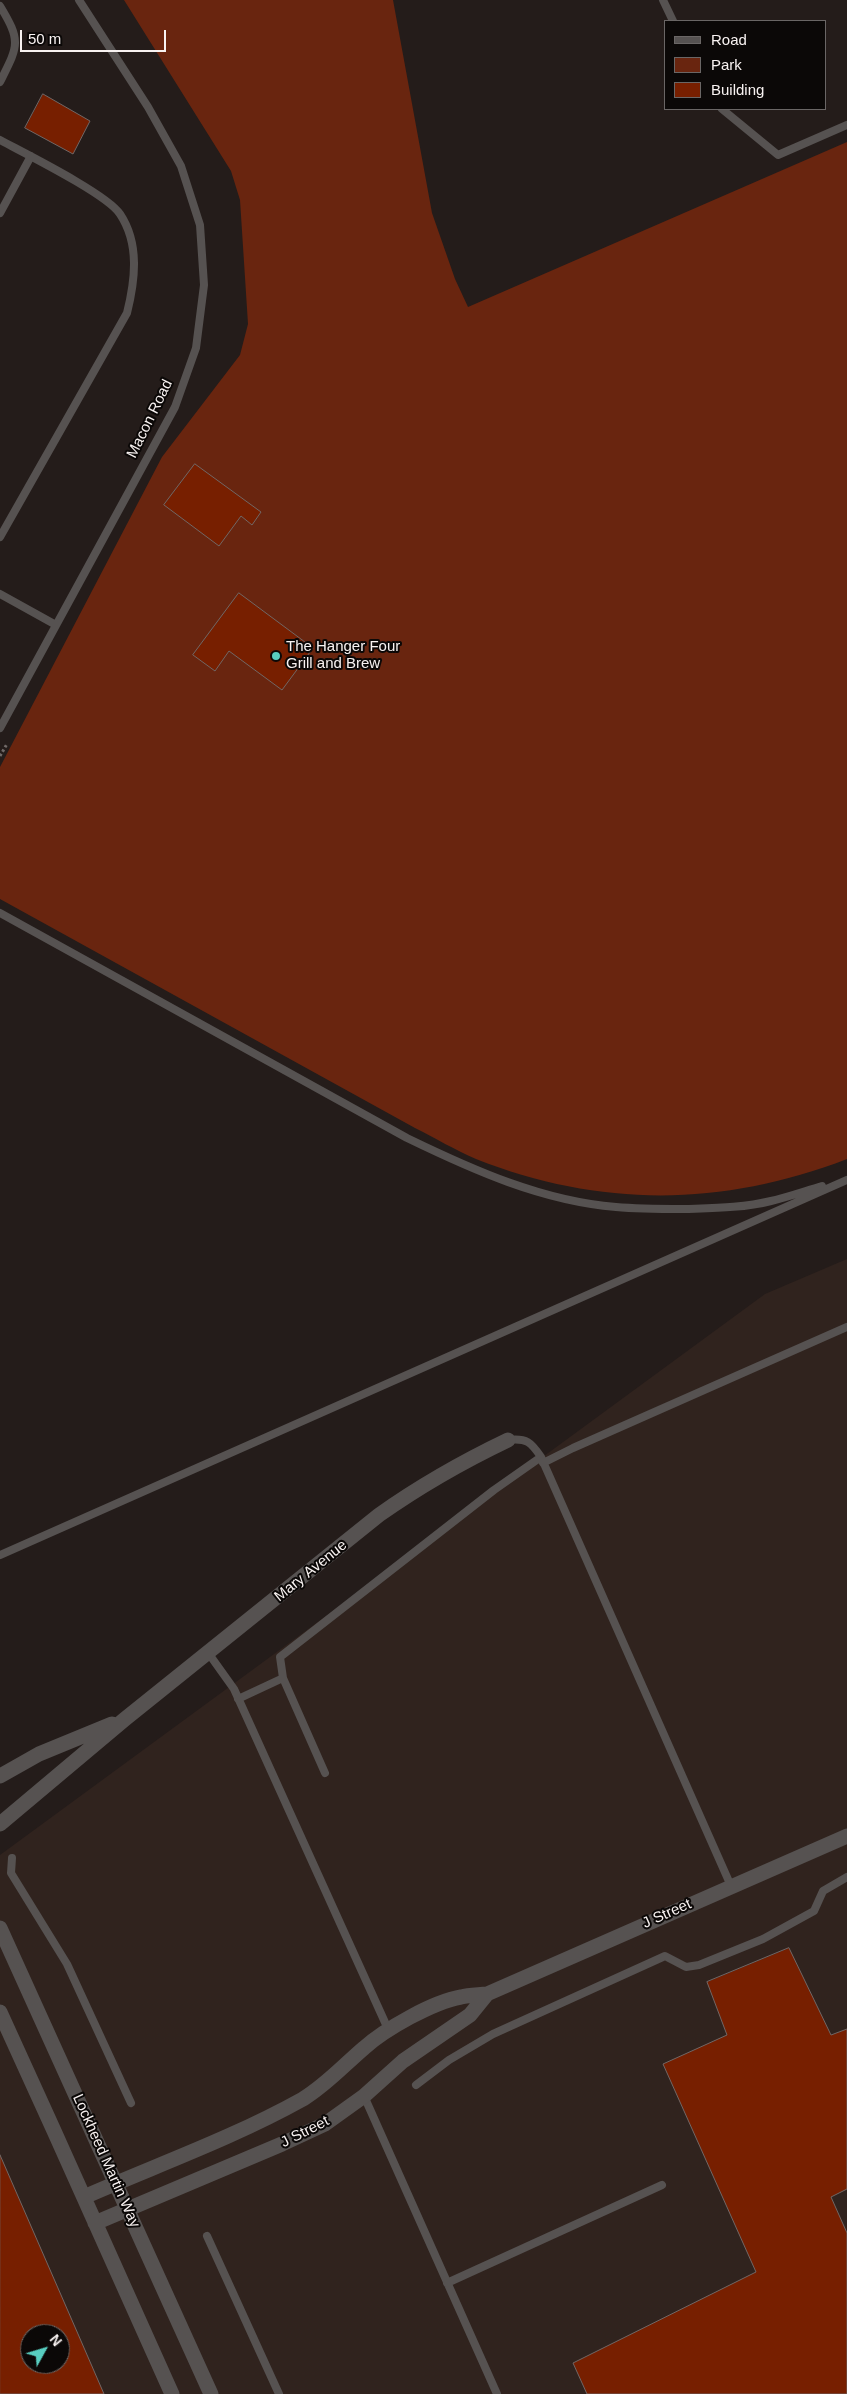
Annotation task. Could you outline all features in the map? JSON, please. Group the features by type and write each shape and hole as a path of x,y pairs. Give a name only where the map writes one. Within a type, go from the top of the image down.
{"street":[{"name":"Mary Avenue","path":"0,1824 125,1719 209,1654 386,1510 416,1488 468,1459 508,1440"},
{"name":"Mary Avenue","path":"0,1776 40,1754 125,1719"},
{"name":"J Street","path":"84,2197 260,2122 305,2098 334,2076 388,2029 460,1997 487,1994 847,1836"},
{"name":"Lockheed Martin Way","path":"0,1928 211,2394"},
{"name":"J Street","path":"95,2223 317,2128 364,2096 403,2061 470,2015 487,1994"},
{"path":"0,2012 172,2394"}],"lane":[{"name":"Macon Road","path":"0,728 175,407 196,348 204,285 200,225 181,166 148,106 79,0"},
{"path":"663,0 673,20"},
{"path":"0,6 15,32 16,42 14,53 0,82"},
{"path":"723,110 778,155 847,125"},
{"path":"0,140 97,195 120,213 133,245 135,281 127,313 0,537"},
{"path":"0,213 31,156"},
{"path":"0,594 56,625"},
{"path":"0,913 408,1138 465,1166 516,1186 563,1199 614,1207 717,1208 770,1202 847,1179"},
{"path":"0,1555 847,1179"},
{"path":"325,1773 283,1678 280,1657 494,1490 542,1460 847,1327"},
{"path":"508,1440 521,1439 532,1445 542,1460 731,1886"},
{"path":"209,1654 238,1699 388,2029"},
{"path":"238,1699 283,1678"},
{"path":"12,1858 11,1873 67,1964 131,2103"},
{"path":"416,2085 450,2060 493,2034 665,1956 686,1967 699,1964 763,1939 814,1911 822,1891 847,1877"},
{"path":"364,2096 497,2394"},
{"path":"447,2283 662,2185"},
{"path":"207,2236 279,2394"}],"path":[{"path":"0,756 6,744"}],"shaded area":[{"path":"847,1259 847,2394 0,2394 0,1855 765,1294"}],"green space":[{"path":"124,0 393,0 432,213 455,279 468,307 847,142 847,1159 801,1175 754,1186 708,1193 661,1195 615,1193 569,1186 522,1175 476,1159 415,1128 0,899 0,767 162,457 240,355 248,324 240,200 231,171"}],"building":[{"path":"43,94 90,121 73,154 25,128"},
{"path":"195,464 261,512 252,525 241,516 219,546 164,505"},
{"path":"239,593 313,648 282,690 229,651 215,671 193,655"},
{"path":"789,1948 831,2035 847,2029 847,2189 831,2197 847,2233 847,2394 587,2394 573,2363 756,2272 663,2064 727,2035 707,1982"},
{"path":"0,2155 104,2394 0,2394"}],"place":[{"name":"The Hanger Four Grill and Brew","path":"276,656"}]}
